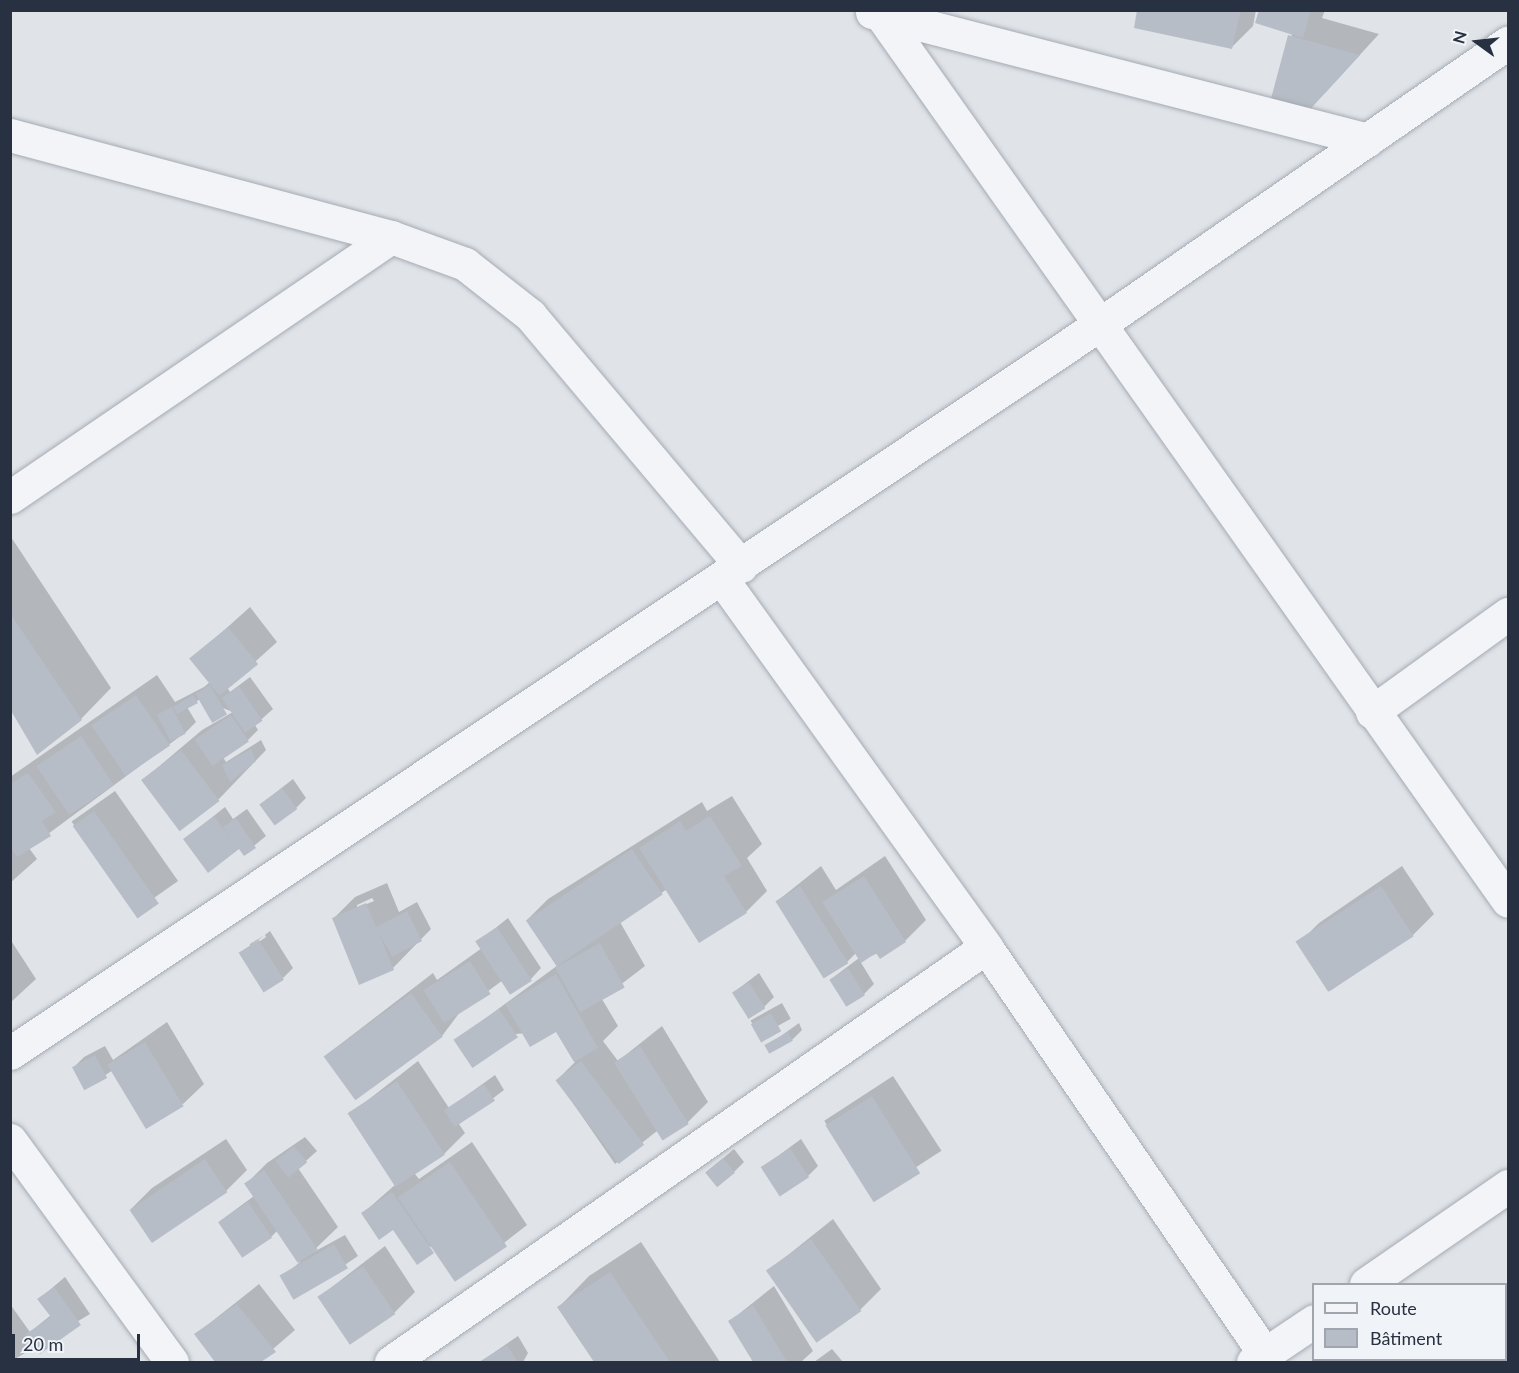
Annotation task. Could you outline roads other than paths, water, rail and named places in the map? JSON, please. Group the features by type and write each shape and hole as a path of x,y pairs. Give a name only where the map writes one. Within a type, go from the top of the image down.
{"street":[{"path":"873,13 1368,140"},
{"path":"873,13 1103,322 1372,712 1509,901"},
{"path":"10,1053 1103,322 1509,43"},
{"path":"10,135 391,237 465,264 530,315 731,572 986,947 1259,1359 1312,1322"},
{"path":"10,497 391,237"},
{"path":"1372,712 1509,614"},
{"path":"391,1362 986,947"},
{"path":"10,1140 172,1362"},
{"path":"1367,1283 1509,1186"}]}
